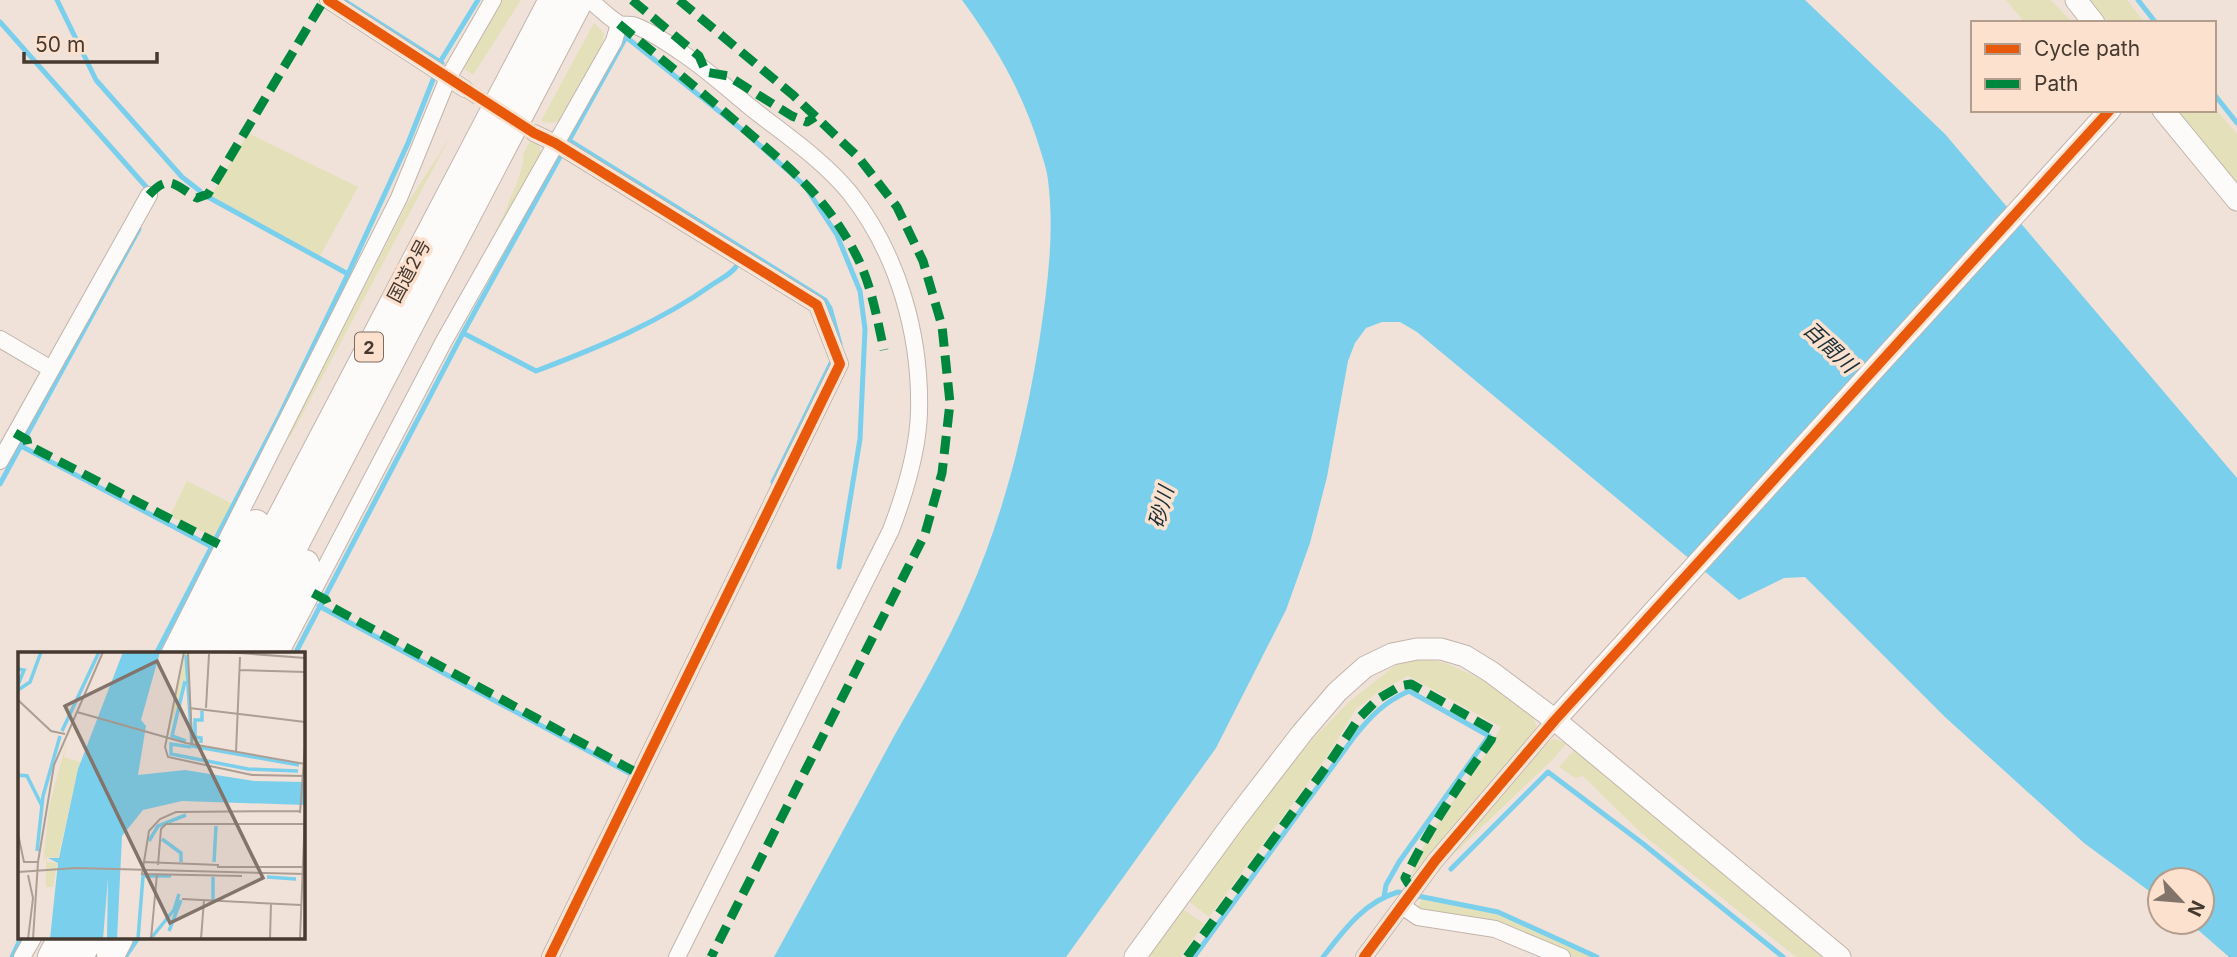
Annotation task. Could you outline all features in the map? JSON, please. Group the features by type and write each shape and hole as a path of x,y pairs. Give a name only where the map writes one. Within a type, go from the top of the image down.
{"highway":[{"name":"国道2号","path":"238,652 488,171 541,46 553,0"},
{"name":"国道2号","path":"211,652 372,343 541,46 579,0"},
{"path":"261,652 382,410 488,171"},
{"path":"187,652 336,379 372,343"},
{"path":"52,957 61,940"},
{"path":"79,957 110,945"}],"street":[{"path":"328,0 465,89"},
{"path":"170,652 399,198 441,73 493,0"},
{"path":"589,0 619,24 632,25 680,51 821,162 850,193 870,222 904,295 917,372 919,413 913,454 903,499 891,530 677,957"},
{"path":"2076,0 2092,21"},
{"path":"281,652 444,341 614,41 619,24"},
{"path":"1364,957 1435,861 1555,720 2108,112"},
{"path":"2165,112 2237,200"},
{"path":"534,133 555,143 817,305 840,364 550,957"},
{"path":"0,461 149,195"},
{"path":"0,339 51,369"},
{"path":"1135,957 1235,820 1337,692 1364,667 1392,654 1417,649 1441,649 1465,656 1491,672 1555,720 1840,957"},
{"path":"1407,899 1418,917 1494,929 1562,957"},
{"path":"22,957 32,940"}],"shaded area":[{"path":"498,0 521,0 473,75 463,68"},
{"path":"2006,0 2051,0 2071,21 2023,21"},
{"path":"2091,0 2127,0 2143,21 2107,21"},
{"path":"594,23 604,33 602,46 564,118 553,122 541,121"},
{"path":"2216,109 2237,134 2237,185 2178,112 2216,112"},
{"path":"248,133 358,187 320,256 211,196"},
{"path":"450,137 291,436 285,441 407,204"},
{"path":"531,138 539,144 541,155 486,253 515,188 523,155"},
{"path":"187,481 237,506 220,540 170,516"},
{"path":"1426,659 1446,663 1483,680 1532,713 1537,728 1409,879 1427,839 1489,749 1501,727 1408,676 1377,693 1356,709 1326,758 1209,917 1188,901 1299,753 1349,702 1393,667"},
{"path":"1554,739 1567,743 1438,869 1542,745"},
{"path":"1575,749 1825,957 1796,957 1641,833 1583,776 1575,778 1559,767"},
{"path":"1422,898 1497,914 1594,957 1571,957 1507,928 1420,913 1418,908"},
{"path":"1183,909 1204,924 1180,957 1148,957"}],"water":[{"path":"962,0 1805,0 1945,134 2237,478 2237,957 2229,957 2205,936 2216,936 2216,866 2146,866 2146,889 2084,843 1945,717 1805,577 1784,578 1739,600 1417,332 1400,322 1382,322 1366,328 1355,343 1348,361 1327,477 1310,543 1286,610 1216,748 1066,957 774,957 950,634 980,568 1002,505 1020,440 1042,323 1049,262 1050,200 1044,161 1026,109 986,35"}],"waterway":[{"path":"57,0 96,80 182,177 200,191"},
{"path":"343,0 442,63"},
{"path":"157,652 278,419 348,274 408,143 440,62 478,0"},
{"path":"2138,0 2154,21"},
{"path":"0,22 148,189"},
{"path":"567,144 626,37 745,132 805,186 837,235 860,291 865,329 860,439 839,567"},
{"path":"2216,97 2237,123"},
{"path":"567,139 825,300 830,308 840,344"},
{"path":"296,652 463,333 561,155"},
{"path":"208,197 348,274"},
{"path":"0,484 139,229"},
{"path":"463,333 536,371 650,322 693,298 738,264"},
{"path":"773,482 833,359"},
{"path":"21,446 212,547"},
{"path":"319,606 631,774"},
{"path":"1194,957 1354,737 1378,711 1409,691 1489,736 1399,862 1386,885 1384,897"},
{"path":"1451,869 1548,772 1642,843 1783,957"},
{"path":"1323,957 1365,910 1398,892 1498,912 1597,957"},
{"path":"12,957 20,940"},
{"path":"125,957 137,940"}],"tunnel":[{"path":"465,89 502,113"}],"marked path":[{"path":"149,195 167,183 172,183 197,198 208,194 324,0"},
{"path":"632,0 699,56 706,72 728,76 792,116 807,122 815,117"},
{"path":"679,0 793,95 859,158 897,207 923,261 942,326 950,403 942,473 925,534 711,957"},
{"path":"619,24 775,156 819,199 844,233 861,264 884,350"},
{"path":"15,433 27,440 28,445 224,547"},
{"path":"313,593 326,600 328,605 639,774"},
{"path":"1187,957 1359,718 1378,699 1400,686 1411,684 1494,731 1491,740 1445,807 1414,860 1405,878 1415,888"}],"cycle path":[{"path":"328,0 534,133 555,143 817,305 840,364 550,957"},
{"path":"1364,957 1435,861 1555,720 2108,112"}],"water label":[{"name":"百間川","path":"1830,347"},
{"name":"砂川","path":"1161,507"}]}
